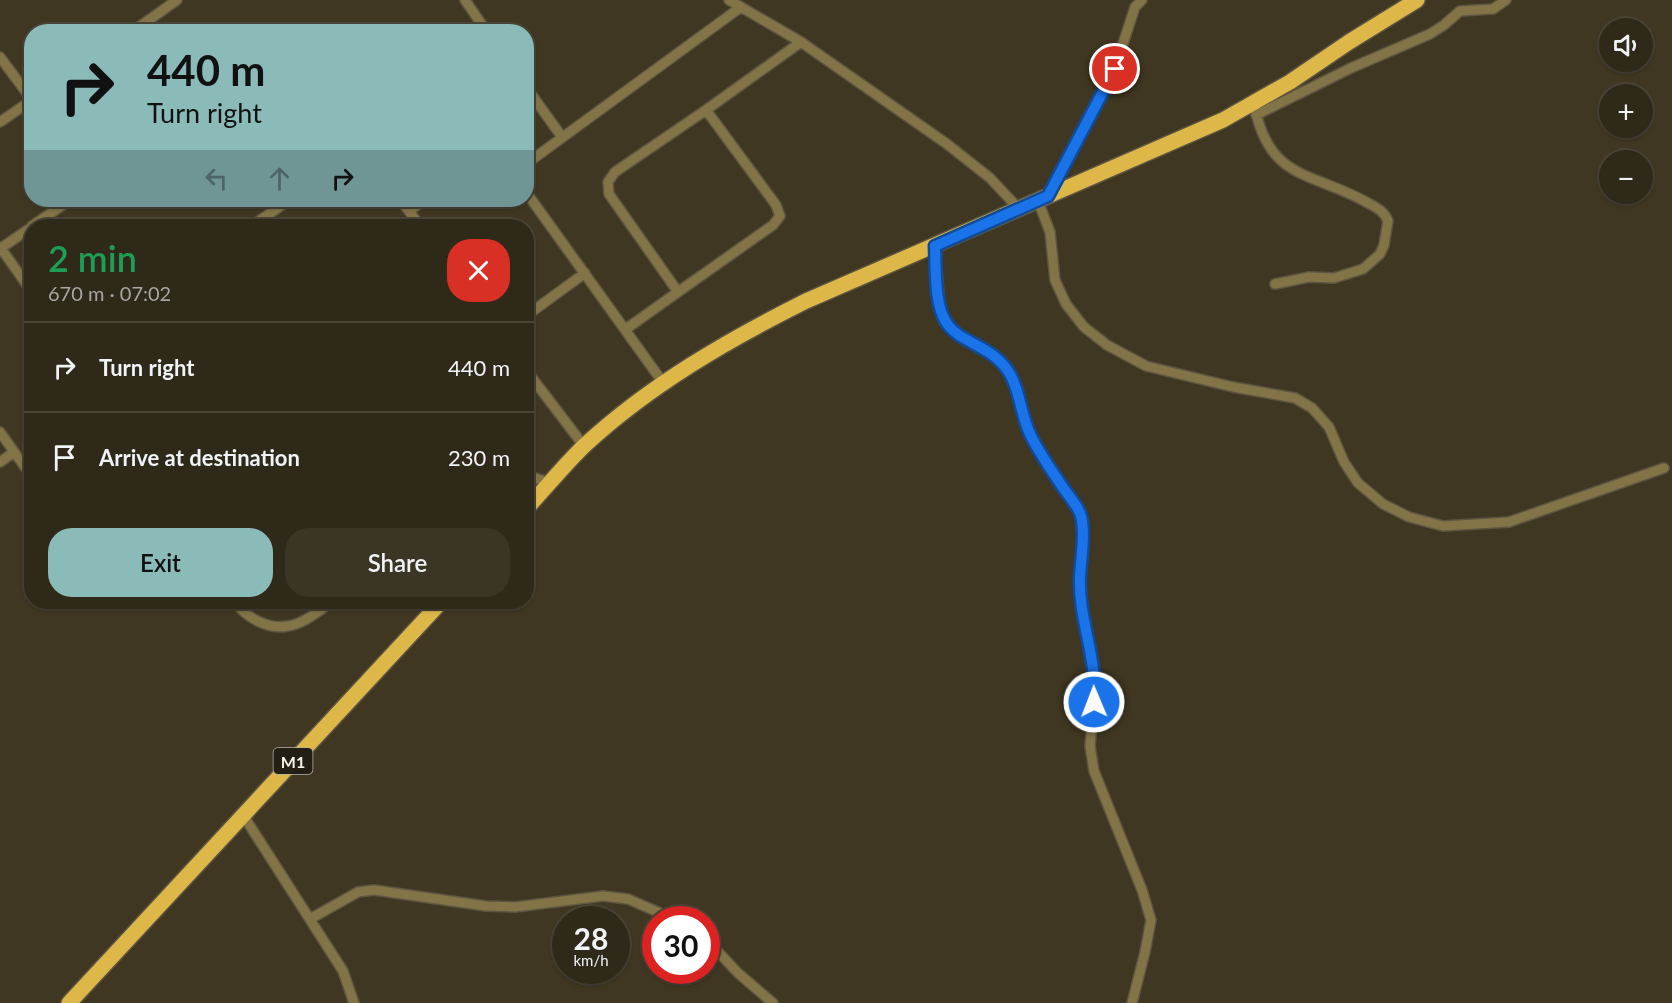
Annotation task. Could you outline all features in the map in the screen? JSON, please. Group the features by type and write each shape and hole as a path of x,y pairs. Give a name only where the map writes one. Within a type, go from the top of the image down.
{"highway":[{"path":"534,496 551,483 584,446 612,422 710,352 758,325 806,301 1223,120 1255,109 1417,0"},
{"name":"M1","path":"69,1003 434,609"}],"street":[{"path":"143,24 177,0"},
{"path":"465,0 482,24"},
{"path":"729,0 801,42 947,144 990,178 1019,209"},
{"path":"1142,0 1135,7 1115,69 1043,199 1050,231 1055,280 1065,304 1084,327 1107,345 1146,366 1233,387 1295,398 1312,408 1329,427 1344,462 1358,483 1383,504 1409,517 1443,526 1509,522 1664,468"},
{"path":"1275,284 1309,277 1334,278 1363,269 1380,254 1388,221 1380,209 1335,187 1307,178 1292,170 1279,159 1266,142 1258,126 1255,109 1430,34 1460,11 1493,9 1506,0"},
{"path":"534,158 741,8"},
{"path":"678,292 609,194 608,182 615,172 801,42"},
{"path":"0,57 24,89"},
{"path":"534,98 562,137"},
{"path":"0,122 24,106"},
{"path":"626,329 773,225 780,216 776,205 706,110"},
{"path":"534,203 664,384"},
{"path":"42,219 60,207"},
{"path":"262,219 279,207"},
{"path":"406,207 415,219"},
{"path":"409,211 414,207"},
{"path":"24,232 0,248 24,281"},
{"path":"935,246 940,308 946,323 958,334 987,350 1011,375 1030,434 1080,514 1083,546 1080,578 1081,604 1095,688 1090,746 1094,771 1142,890 1151,920 1146,952 1132,1003"},
{"path":"534,310 585,273"},
{"path":"534,380 584,446"},
{"path":"0,432 24,466"},
{"path":"0,462 14,452"},
{"path":"534,478 551,483"},
{"path":"242,609 251,618 271,626 288,626 306,619 321,609"},
{"path":"243,815 343,971 354,1003"},
{"path":"310,919 358,892 374,890 486,906 515,907 603,896 628,898 645,906"},
{"path":"720,954 773,1003"}],"route":[{"path":"1094,702 1095,688 1091,654 1081,604 1080,578 1083,546 1080,514 1030,434 1011,375 987,350 958,334 946,323 940,308 935,246 1048,196 1115,69"}]}
